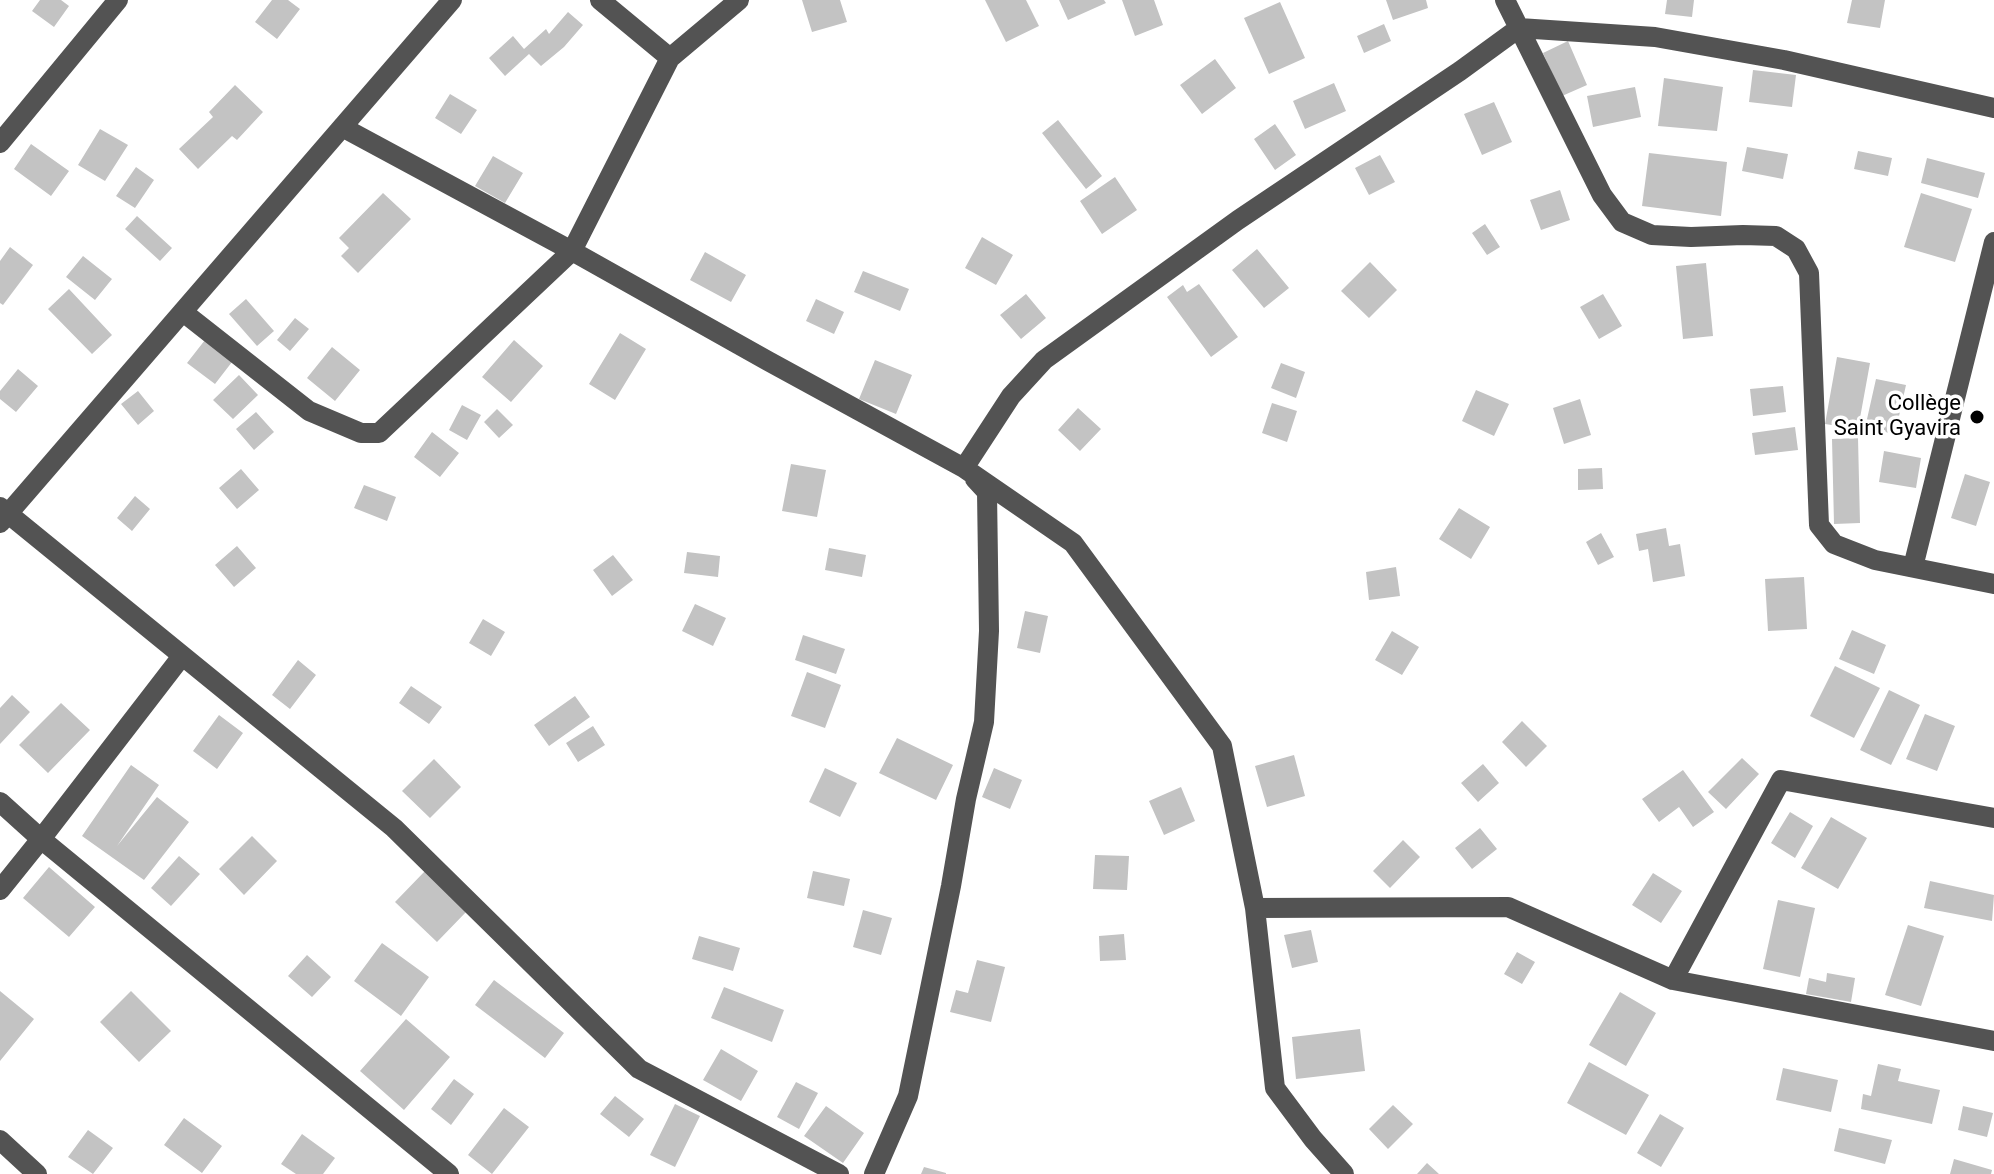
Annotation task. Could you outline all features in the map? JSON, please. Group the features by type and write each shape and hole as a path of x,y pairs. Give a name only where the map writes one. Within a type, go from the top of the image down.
{"street":[{"path":"0,143 118,0"},
{"path":"452,0 3,515 394,828 639,1069 839,1174"},
{"path":"600,0 670,58"},
{"path":"183,312 309,411 361,433 379,433 572,251 670,58 739,0"},
{"path":"1505,0 1602,195 1622,222 1652,235 1776,236 1796,249 1809,273 1819,525 1834,544 1875,560 1994,584"},
{"path":"964,468 1011,396 1044,360 1238,220 1519,28 1655,37 1784,60 1994,108"},
{"path":"342,127 964,468 1073,543 1222,746 1255,908 1275,1088 1344,1174"},
{"path":"1913,567 1994,242"},
{"path":"874,1174 908,1096 984,722 989,631 987,492 964,468"},
{"path":"0,890 182,656"},
{"path":"1673,980 1781,780 1994,818"},
{"path":"0,802 449,1174"},
{"path":"1255,908 1508,907 1673,980 1994,1041"},
{"path":"0,1140 37,1174"}],"building":[{"path":"40,0 61,0 69,6 54,27 32,11"},
{"path":"272,0 288,0 300,9 277,39 255,22"},
{"path":"802,0 840,0 847,22 812,32"},
{"path":"985,0 1026,0 1039,26 1006,42"},
{"path":"1059,0 1104,0 1106,3 1068,20"},
{"path":"1122,0 1154,0 1163,25 1135,36"},
{"path":"1386,0 1426,0 1428,8 1393,20"},
{"path":"1667,0 1694,0 1692,17 1665,14"},
{"path":"1852,0 1885,0 1880,28 1847,23"},
{"path":"1280,2 1305,58 1269,74 1244,18"},
{"path":"568,12 583,25 564,47 541,66 529,54 505,76 489,58 513,36 524,49 546,29 549,34"},
{"path":"1384,24 1391,41 1364,53 1357,36"},
{"path":"1568,41 1587,85 1562,96 1543,53"},
{"path":"1215,59 1236,88 1202,114 1180,85"},
{"path":"1753,70 1796,75 1792,107 1749,102"},
{"path":"1664,78 1723,87 1717,131 1658,126"},
{"path":"1334,83 1346,111 1305,129 1293,101"},
{"path":"235,85 263,112 237,140 232,136 198,169 179,149 213,117 209,112"},
{"path":"1635,87 1641,117 1593,127 1587,96"},
{"path":"450,94 477,110 461,134 435,118"},
{"path":"1494,102 1512,142 1482,155 1464,114"},
{"path":"1058,120 1102,176 1086,189 1042,133"},
{"path":"1275,124 1296,155 1275,170 1254,139"},
{"path":"100,129 128,145 105,181 78,165"},
{"path":"31,144 69,171 51,196 14,169"},
{"path":"1747,147 1788,154 1783,179 1742,171"},
{"path":"1858,151 1892,158 1888,176 1854,169"},
{"path":"1649,153 1727,162 1721,216 1642,206"},
{"path":"1380,155 1395,182 1369,195 1355,168"},
{"path":"493,156 523,173 505,203 475,186"},
{"path":"1927,158 1985,173 1978,198 1921,183"},
{"path":"136,167 154,180 135,208 116,196"},
{"path":"1115,177 1137,210 1102,234 1080,201"},
{"path":"1560,190 1570,220 1541,230 1530,200"},
{"path":"383,193 411,219 358,273 341,256 349,248 339,238"},
{"path":"1921,193 1972,209 1955,262 1904,247"},
{"path":"137,216 172,248 160,261 125,229"},
{"path":"1485,224 1500,247 1487,255 1472,233"},
{"path":"982,237 1013,255 996,285 965,268"},
{"path":"10,247 33,265 3,305 0,303 0,261"},
{"path":"1257,249 1289,288 1264,308 1232,270"},
{"path":"705,252 746,275 731,302 690,280"},
{"path":"83,256 112,279 95,300 66,277"},
{"path":"1370,262 1397,290 1369,318 1341,291"},
{"path":"1706,263 1713,336 1683,339 1676,266"},
{"path":"863,271 909,289 900,311 854,292"},
{"path":"1199,284 1238,337 1211,357 1167,297 1183,285 1187,292"},
{"path":"69,289 112,335 92,354 48,309"},
{"path":"1026,294 1046,318 1021,339 1000,315"},
{"path":"1603,294 1622,326 1599,339 1580,307"},
{"path":"246,299 274,331 257,346 229,314"},
{"path":"816,299 844,312 834,334 806,321"},
{"path":"295,318 309,329 290,351 277,340"},
{"path":"620,333 646,349 615,400 589,384"},
{"path":"205,340 232,362 215,384 187,363"},
{"path":"514,340 543,366 511,402 482,377"},
{"path":"332,347 360,370 335,401 307,378"},
{"path":"1837,357 1870,363 1858,429 1825,424"},
{"path":"875,360 912,375 896,414 859,399"},
{"path":"1281,363 1305,372 1296,398 1271,388"},
{"path":"18,369 38,386 16,412 0,399 0,391"},
{"path":"239,375 258,395 233,419 213,400"},
{"path":"1876,379 1906,385 1895,434 1865,428"},
{"path":"1783,386 1786,412 1753,416 1750,389"},
{"path":"1476,390 1509,404 1494,436 1462,421"},
{"path":"138,391 154,411 138,425 121,404"},
{"path":"1580,399 1591,435 1564,444 1553,408"},
{"path":"1272,403 1297,411 1287,442 1262,433"},
{"path":"462,405 481,415 467,440 449,430"},
{"path":"1078,408 1101,429 1080,451 1058,430"},
{"path":"497,409 513,425 499,438 484,422"},
{"path":"256,412 274,432 254,450 236,429"},
{"path":"1795,427 1798,450 1755,455 1752,433"},
{"path":"432,432 459,453 440,477 414,457"},
{"path":"1858,438 1860,523 1834,524 1832,439"},
{"path":"1884,451 1921,458 1916,488 1879,482"},
{"path":"791,464 826,470 817,517 782,511"},
{"path":"1602,468 1603,489 1578,490 1578,469"},
{"path":"241,469 259,490 237,509 219,488"},
{"path":"1965,474 1990,482 1976,526 1951,518"},
{"path":"364,485 396,497 387,521 354,508"},
{"path":"135,496 150,509 132,531 117,518"},
{"path":"1459,508 1490,527 1471,559 1439,539"},
{"path":"1666,528 1669,546 1680,544 1685,576 1653,582 1648,549 1639,551 1636,534"},
{"path":"1601,533 1614,557 1598,565 1586,542"},
{"path":"237,546 256,568 234,587 215,565"},
{"path":"829,548 866,555 862,577 825,570"},
{"path":"687,552 720,556 718,577 684,573"},
{"path":"613,555 633,580 612,596 593,570"},
{"path":"1396,567 1400,596 1369,600 1366,572"},
{"path":"1804,577 1807,629 1768,631 1765,579"},
{"path":"695,604 726,618 713,646 682,631"},
{"path":"1025,611 1048,616 1040,653 1017,648"},
{"path":"483,619 505,632 491,656 469,643"},
{"path":"1852,630 1886,645 1874,674 1839,659"},
{"path":"1392,631 1419,647 1402,675 1375,660"},
{"path":"803,635 845,649 836,674 795,660"},
{"path":"298,660 316,675 290,709 272,695"},
{"path":"1835,666 1880,688 1854,738 1810,716"},
{"path":"807,672 841,685 825,728 791,716"},
{"path":"411,686 442,707 429,724 399,703"},
{"path":"1889,690 1920,705 1891,765 1860,750"},
{"path":"12,695 30,712 0,744 0,708"},
{"path":"575,696 590,717 549,746 534,725"},
{"path":"61,703 90,730 48,773 19,745"},
{"path":"1925,714 1955,726 1937,771 1906,759"},
{"path":"219,715 243,733 217,769 193,751"},
{"path":"1522,721 1547,746 1526,767 1502,742"},
{"path":"593,726 605,745 578,762 566,743"},
{"path":"897,738 953,765 936,800 879,773"},
{"path":"1294,755 1305,796 1267,807 1255,766"},
{"path":"1742,758 1759,774 1726,809 1708,792"},
{"path":"434,759 461,787 430,818 402,791"},
{"path":"1483,764 1499,783 1478,802 1461,783"},
{"path":"131,765 159,785 117,846 157,797 189,822 144,880 82,836"},
{"path":"825,768 857,783 840,817 809,802"},
{"path":"994,768 1022,780 1010,809 982,797"},
{"path":"1683,770 1714,812 1693,827 1679,807 1659,822 1642,799"},
{"path":"1181,787 1195,821 1164,835 1149,801"},
{"path":"1790,812 1813,826 1795,858 1771,843"},
{"path":"1831,817 1867,838 1838,889 1801,868"},
{"path":"1480,828 1497,849 1472,869 1455,848"},
{"path":"252,836 277,861 244,895 219,869"},
{"path":"1403,840 1420,857 1390,888 1373,871"},
{"path":"1095,855 1129,856 1127,890 1093,889"},
{"path":"179,856 200,874 171,906 151,888"},
{"path":"49,867 95,907 69,937 23,898"},
{"path":"426,870 467,911 437,942 395,902"},
{"path":"813,871 850,879 844,906 807,898"},
{"path":"1653,873 1682,891 1661,923 1632,905"},
{"path":"1930,881 1994,895 1992,921 1924,908"},
{"path":"1778,900 1815,908 1800,977 1763,969"},
{"path":"863,910 892,918 881,955 853,947"},
{"path":"1908,925 1944,936 1921,1006 1885,995"},
{"path":"1311,930 1318,962 1292,968 1284,935"},
{"path":"1124,934 1126,960 1100,961 1099,936"},
{"path":"699,936 740,948 733,971 692,959"},
{"path":"382,943 429,977 401,1016 354,981"},
{"path":"1517,952 1535,962 1522,984 1504,974"},
{"path":"307,955 331,977 312,997 288,976"},
{"path":"977,960 1005,967 991,1022 950,1012 956,990 968,993"},
{"path":"1827,973 1855,978 1851,1002 1806,994 1809,978 1826,982"},
{"path":"494,980 564,1033 545,1058 475,1005"},
{"path":"724,987 784,1010 772,1042 711,1018"},
{"path":"0,991 34,1019 0,1061"},
{"path":"131,991 171,1031 139,1062 100,1022"},
{"path":"1620,992 1656,1013 1626,1066 1589,1045"},
{"path":"406,1019 450,1057 404,1110 360,1071"},
{"path":"1360,1029 1365,1071 1296,1079 1292,1037"},
{"path":"721,1049 758,1071 741,1101 703,1080"},
{"path":"1589,1062 1649,1095 1626,1135 1567,1103"},
{"path":"1878,1064 1901,1069 1898,1081 1940,1090 1932,1124 1861,1109 1863,1094 1871,1096"},
{"path":"1783,1068 1838,1080 1831,1112 1776,1100"},
{"path":"454,1079 474,1094 451,1125 431,1109"},
{"path":"796,1082 818,1093 799,1129 777,1117"},
{"path":"615,1096 644,1119 629,1137 600,1114"},
{"path":"675,1104 700,1116 675,1167 650,1155"},
{"path":"1393,1105 1413,1124 1388,1149 1369,1129"},
{"path":"826,1106 864,1133 843,1163 804,1136"},
{"path":"1963,1106 1993,1113 1987,1137 1958,1130"},
{"path":"504,1108 529,1127 492,1174 468,1155"},
{"path":"1660,1114 1684,1128 1661,1167 1637,1153"},
{"path":"184,1118 222,1146 202,1173 164,1145"},
{"path":"1839,1128 1892,1140 1885,1164 1834,1151"},
{"path":"88,1130 113,1148 93,1174 68,1157"},
{"path":"302,1134 335,1158 323,1174 296,1174 281,1164"},
{"path":"1954,1159 1992,1170 1991,1174 1950,1174"},
{"path":"1427,1163 1439,1174 1417,1174"},
{"path":"924,1167 946,1173 946,1174 921,1174"}],"place":[{"name":"Collège Saint Gyavira","path":"1977,417"}]}
